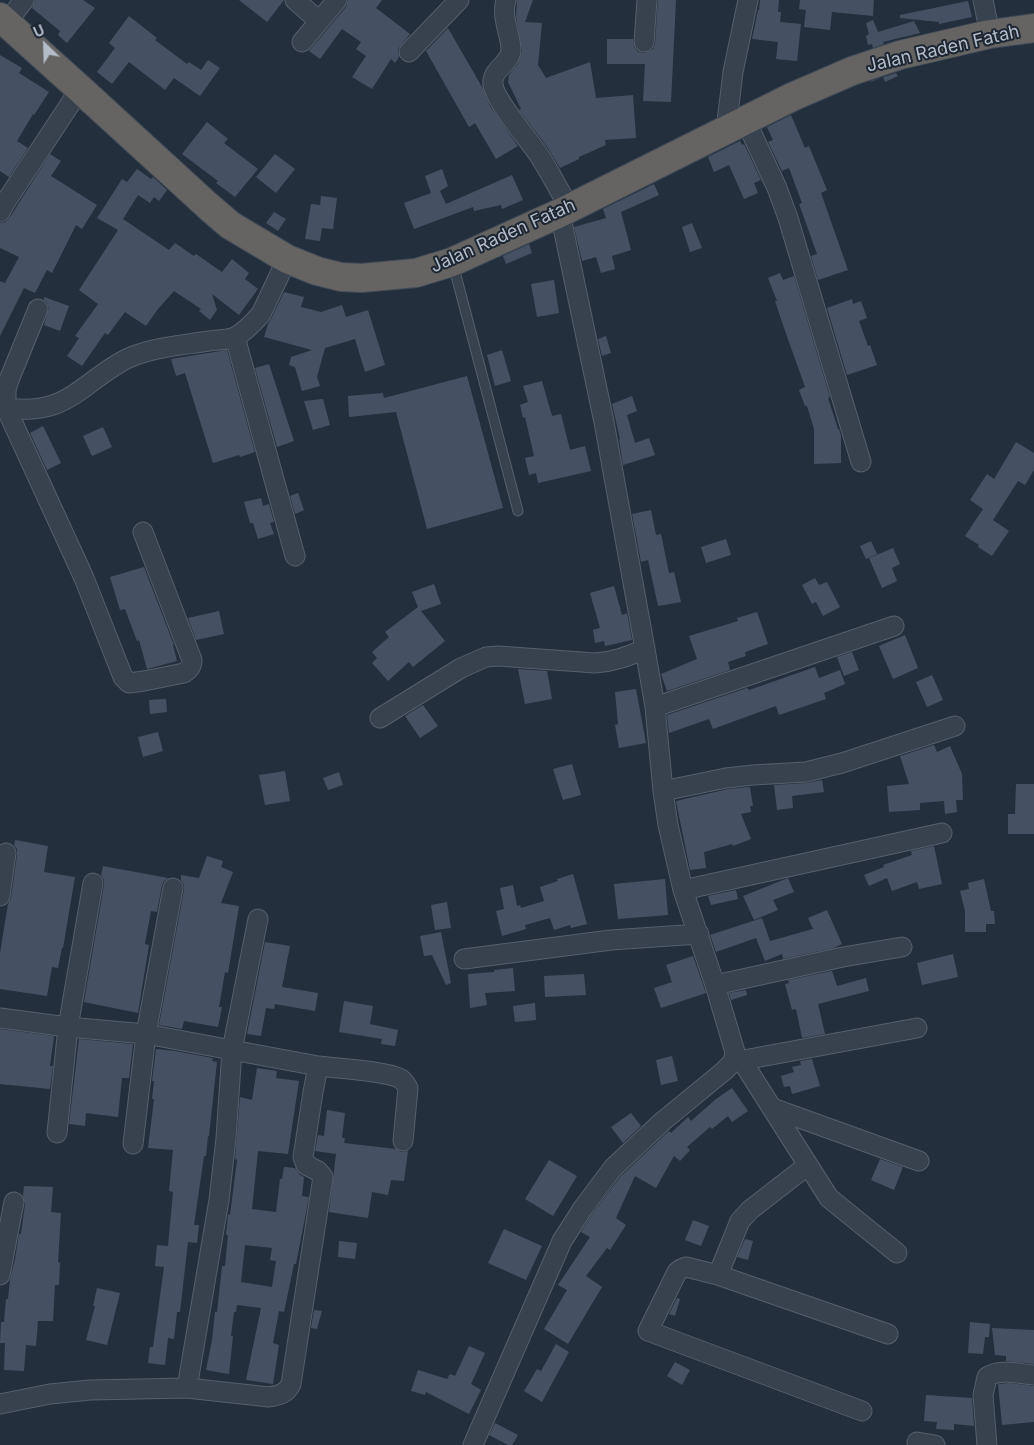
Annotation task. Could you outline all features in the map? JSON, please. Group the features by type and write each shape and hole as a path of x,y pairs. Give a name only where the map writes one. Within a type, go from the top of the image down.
{"highway":[{"name":"Jalan Raden Fatah","path":"3,20 230,225 287,259 317,271 341,277 362,278 416,273 452,262 565,211 792,97 852,70 900,55 990,34 1034,28"}],"street":[{"path":"3,20 24,0"},
{"path":"294,0 319,21"},
{"path":"302,42 337,0"},
{"path":"409,52 459,0"},
{"path":"506,0 504,15 510,45 510,56 507,62 495,73 493,86 498,98 540,157 565,211 645,649 655,707 668,825 683,890 738,1061 772,1108 829,1198 897,1253"},
{"path":"644,42 647,0"},
{"path":"748,0 733,72 736,125 777,188 788,218 861,462"},
{"path":"983,0 990,34"},
{"path":"2,205 80,89"},
{"path":"3,408 18,410 36,409 52,405 64,400 116,365 148,351 235,337 261,314 287,259"},
{"path":"38,309 9,380 3,408 84,578 123,677 129,683 184,673 192,665 192,660 143,532"},
{"path":"235,337 295,556"},
{"path":"655,707 894,626"},
{"path":"380,718 461,668 486,657 498,656 595,663 623,658 645,649"},
{"path":"663,791 726,778 806,772 842,763 956,726"},
{"path":"683,890 942,833"},
{"path":"0,896 6,853"},
{"path":"57,1133 68,1027 93,883"},
{"path":"134,1144 146,1034 173,888"},
{"path":"187,1388 219,1200 226,1138 232,1050 258,919"},
{"path":"464,959 585,943 698,934"},
{"path":"715,985 843,957 902,947"},
{"path":"0,1018 68,1027 146,1034 318,1066 383,1074 399,1078 408,1088 403,1141"},
{"path":"473,1445 562,1241 583,1208 613,1168 663,1121 738,1061 917,1028"},
{"path":"0,1404 75,1391 187,1388 270,1397 284,1393 291,1384 323,1177 318,1171 306,1165 304,1158 318,1066"},
{"path":"772,1108 919,1161"},
{"path":"718,1276 740,1221 750,1210 808,1165"},
{"path":"0,1275 14,1202"},
{"path":"862,1411 648,1332 677,1272 681,1269 690,1268 888,1334"},
{"path":"987,1445 983,1395 988,1377 1000,1372 1034,1375"}],"lane":[{"path":"452,262 518,511"}],"building":[{"path":"35,0 83,0 95,8 67,43 58,35 60,31 32,8"},
{"path":"239,0 284,0 267,22"},
{"path":"348,0 382,0 376,8 410,34 398,49 399,57 395,63 391,59 372,89 352,77 366,56 356,49 361,42 342,29 320,59 309,51 346,7"},
{"path":"517,0 533,0 525,22 542,23 538,65 546,78 590,62 596,98 633,95 636,138 605,140 606,145 560,168 548,148 519,110 521,109 508,82 509,75 518,64 522,51 516,17"},
{"path":"658,0 676,0 671,102 643,101 645,64 607,64 607,39 633,39 634,47 638,52 648,52 653,49"},
{"path":"760,0 779,0 778,12 781,12 780,22 801,24 797,61 776,59 778,42 752,39"},
{"path":"800,0 874,0 873,16 832,12 830,30 804,27 806,10 799,9"},
{"path":"968,1 972,17 939,24 939,22 900,18 900,15"},
{"path":"129,16 157,38 155,40 187,64 189,62 201,70 208,60 220,68 200,96 174,78 165,90 129,62 112,84 97,72 115,48 109,43"},
{"path":"873,20 878,32 914,21 920,33 883,42 884,44 873,48 872,44 868,45 866,36 869,34 866,23"},
{"path":"448,28 482,87 490,106 518,146 496,159 475,123 469,127 426,51"},
{"path":"0,55 22,68 19,73 49,92 17,141 28,148 9,177 0,171"},
{"path":"896,73 898,76 885,82 883,77"},
{"path":"791,115 805,148 809,146 827,190 821,193 848,270 818,280 811,256 817,254 799,204 802,203 789,168 782,171 768,142 773,140 767,127"},
{"path":"207,122 228,139 224,143 258,169 235,197 216,183 218,181 182,154"},
{"path":"740,141 742,145 744,144 761,180 754,183 758,193 744,199 729,165 714,172 708,157"},
{"path":"50,154 61,161 51,176 97,205 82,229 76,225 52,273 47,270 35,293 24,288 0,336 0,281 5,283 19,257 0,248 0,223 5,222 10,217"},
{"path":"275,154 295,169 276,193 256,177"},
{"path":"137,169 151,179 153,177 167,190 159,201 154,197 150,203 138,195 123,219 169,250 175,243 194,256 196,254 222,272 232,259 249,273 245,279 258,289 239,315 212,294 217,310 210,320 199,311 201,309 174,291 146,326 125,312 108,335 105,333 82,366 67,356 79,338 75,336 98,304 79,290 118,230 97,218 122,179 127,182"},
{"path":"442,169 448,186 440,191 446,204 512,175 523,200 502,209 501,205 474,211 473,207 414,229 404,203 431,193 425,176"},
{"path":"654,184 659,195 621,212 631,250 612,256 615,269 601,273 596,257 582,261 574,227 606,218 603,209"},
{"path":"321,196 337,198 333,229 322,228 320,241 305,239 311,204 320,205"},
{"path":"274,212 286,219 278,231 266,223"},
{"path":"692,223 702,248 690,252 682,227"},
{"path":"529,244 532,253 506,264 503,256"},
{"path":"780,273 783,280 794,276 830,397 828,398 841,436 841,463 814,464 814,429 807,406 805,406 799,390 805,387 768,278"},
{"path":"554,280 559,313 537,317 531,284"},
{"path":"284,292 304,297 301,307 321,312 342,305 346,317 368,310 385,365 365,372 355,339 325,348 317,377 320,386 302,391 295,367 289,365 291,357 312,350 264,337 268,324"},
{"path":"44,297 69,306 60,331 44,325 49,308"},
{"path":"852,299 853,304 861,301 867,318 859,321 877,365 847,375 827,308"},
{"path":"606,336 611,353 602,356 598,339"},
{"path":"227,350 255,452 213,463 185,373 176,376 171,359"},
{"path":"502,350 511,381 495,386 487,355"},
{"path":"269,364 294,441 277,447 255,368"},
{"path":"467,376 503,508 427,529 396,412 349,417 348,396 383,393 384,398"},
{"path":"542,381 552,416 561,414 570,450 585,446 591,471 538,483 536,473 529,475 525,458 534,456 525,417 523,418 520,405 528,402 523,386"},
{"path":"632,396 637,411 627,415 635,443 649,438 655,455 623,465 620,439 612,404"},
{"path":"323,399 330,425 313,430 304,401"},
{"path":"43,426 61,463 47,470 30,433"},
{"path":"103,427 112,447 92,456 83,436"},
{"path":"1016,442 1034,453 1034,470 1025,485 1018,481 993,520 1009,531 992,556 965,536 983,509 970,500 987,474 994,479"},
{"path":"298,493 304,510 295,514 290,496"},
{"path":"261,498 263,506 269,504 274,522 270,523 274,534 258,539 253,523 250,523 244,502"},
{"path":"651,510 656,535 661,534 669,573 674,572 681,602 658,606 648,560 641,562 632,514"},
{"path":"726,539 731,555 706,563 701,547"},
{"path":"871,541 877,554 866,559 860,546"},
{"path":"893,548 900,564 892,568 897,581 882,588 869,558"},
{"path":"144,567 174,645 177,661 147,669 139,640 137,641 125,609 120,610 110,577"},
{"path":"815,578 819,585 827,582 840,607 823,616 816,602 812,604 802,585"},
{"path":"434,584 441,604 421,611 445,641 413,667 409,662 388,681 372,663 377,658 372,652 389,637 385,632 418,607 412,592"},
{"path":"614,586 622,615 627,613 632,640 605,646 604,641 595,643 593,630 600,628 590,593"},
{"path":"219,611 224,634 196,640 188,618"},
{"path":"757,612 768,644 745,652 746,656 728,662 730,670 667,691 661,674 697,659 689,636 738,621 737,618"},
{"path":"905,635 918,668 893,679 879,646"},
{"path":"852,652 859,670 844,676 837,657"},
{"path":"815,667 819,678 840,670 845,684 824,693 826,699 779,715 776,706 713,729 709,719 669,733 667,715 747,688 749,690"},
{"path":"518,669 547,671 552,699 525,704"},
{"path":"932,675 943,700 927,707 916,682"},
{"path":"636,689 646,743 619,748 615,725 618,724 615,692"},
{"path":"166,699 167,712 150,714 149,700"},
{"path":"423,705 438,726 420,738 405,716"},
{"path":"158,732 163,751 143,757 138,737"},
{"path":"934,745 937,752 950,746 962,774 963,800 956,800 957,812 945,814 944,801 920,803 920,810 889,812 887,786 909,784 900,756"},
{"path":"572,764 581,795 563,800 553,769"},
{"path":"285,771 290,801 265,805 259,775"},
{"path":"339,772 343,785 328,790 323,778"},
{"path":"822,780 824,792 792,796 793,808 777,810 774,785"},
{"path":"1016,784 1034,784 1034,834 1008,834 1008,814 1015,814"},
{"path":"750,787 753,806 750,806 751,812 741,814 751,839 733,846 732,844 704,852 706,868 690,870 676,801 728,789"},
{"path":"15,840 48,846 44,872 75,877 63,948 58,968 52,967 47,996 0,989 0,953 17,855 17,849 14,845"},
{"path":"934,846 942,884 919,889 917,882 892,891 887,878 869,886 864,875 884,867 883,865 912,855 911,851"},
{"path":"207,856 223,861 221,867 233,872 221,903 239,906 228,973 225,972 219,1007 222,1007 218,1027 184,1021 182,1029 159,1025 184,890 181,875 199,878"},
{"path":"103,866 168,878 162,885 157,912 151,911 145,944 149,945 138,1013 84,1002 104,885 101,875"},
{"path":"573,874 587,924 571,928 570,925 554,930 550,918 525,925 526,929 502,936 496,911 504,909 500,888 513,885 517,906 520,905 521,908 544,901 540,887"},
{"path":"788,878 794,892 773,900 778,910 754,920 743,896"},
{"path":"665,879 668,915 618,919 614,884"},
{"path":"984,879 991,911 994,911 995,924 986,924 986,932 965,932 965,911 960,891 969,889 968,883"},
{"path":"736,890 738,899 711,905 708,896"},
{"path":"447,902 451,928 435,930 431,905"},
{"path":"827,910 842,944 834,948 783,959 782,954 765,961 756,938 716,952 710,935 762,918 770,941 813,929 808,918"},
{"path":"441,932 451,983 446,985 432,955 424,956 420,936"},
{"path":"265,942 290,946 282,987 318,993 315,1011 275,1004 274,1009 266,1008 261,1036 247,1034"},
{"path":"953,954 958,977 922,985 917,963"},
{"path":"693,956 706,993 661,1008 654,988 672,982 666,965"},
{"path":"513,968 515,991 485,993 487,1005 470,1008 468,974"},
{"path":"832,971 837,986 866,978 869,991 818,1004 825,1034 802,1038 796,1009 792,1010 785,984 789,983 788,980"},
{"path":"584,974 586,995 545,997 544,976"},
{"path":"746,990 747,995 731,1000 729,993"},
{"path":"344,1001 373,1006 370,1024 398,1030 395,1046 381,1044 382,1039 339,1032"},
{"path":"535,1003 536,1020 515,1022 513,1006"},
{"path":"0,1029 54,1036 50,1066 53,1066 50,1089 0,1084"},
{"path":"79,1039 133,1044 129,1078 122,1078 118,1117 86,1113 85,1126 69,1124"},
{"path":"156,1049 213,1058 212,1061 217,1062 209,1136 206,1156 204,1156 194,1225 199,1225 197,1243 188,1242 180,1312 177,1312 174,1339 168,1338 165,1365 148,1363 150,1347 153,1347 164,1267 155,1266 157,1245 168,1246 173,1192 169,1191 173,1150 148,1148 154,1099 152,1099 154,1081 152,1081"},
{"path":"672,1056 678,1081 661,1085 656,1060"},
{"path":"812,1059 820,1086 792,1094 790,1086 784,1087 781,1076 794,1072 792,1067 801,1065 800,1061"},
{"path":"257,1068 277,1071 276,1078 299,1081 288,1154 258,1151 252,1209 276,1212 280,1179 282,1179 284,1167 295,1168 304,1177 302,1196 309,1197 296,1264 294,1264 284,1312 279,1311 273,1343 279,1345 273,1384 246,1380 261,1308 237,1305 236,1312 234,1312 231,1336 233,1336 229,1374 206,1370 215,1312 217,1312 222,1266 225,1266 228,1214 230,1215 237,1160 235,1159 240,1097 252,1100","holes":["245,1245 272,1248 270,1260 276,1261 272,1287 241,1282"]},
{"path":"732,1088 748,1111 732,1122 728,1116 712,1129 710,1127 687,1147 690,1150 680,1161 674,1156 656,1188 635,1176 616,1218 626,1225 610,1250 607,1248 586,1276 602,1287 568,1344 544,1329 567,1290 558,1285 590,1237 581,1232 592,1214 621,1176 669,1131 671,1133 688,1117 691,1121"},
{"path":"327,1110 345,1113 342,1138 345,1138 344,1143 396,1149 401,1152 408,1151 404,1181 391,1180 388,1195 372,1192 368,1218 329,1212 336,1154 315,1151 318,1135 324,1136"},
{"path":"631,1113 641,1126 623,1143 611,1127"},
{"path":"880,1159 903,1167 894,1190 871,1180"},
{"path":"549,1160 577,1176 553,1216 525,1199"},
{"path":"24,1186 53,1187 51,1212 61,1213 58,1262 60,1263 59,1285 55,1285 53,1321 38,1321 36,1346 26,1345 24,1371 4,1370 5,1343 0,1343 1,1322 4,1322 6,1299 8,1299 19,1234 21,1234 25,1204 23,1196"},
{"path":"693,1220 709,1226 701,1246 685,1240"},
{"path":"504,1229 542,1246 526,1280 488,1263"},
{"path":"745,1239 753,1241 748,1260 737,1257"},
{"path":"339,1241 357,1243 355,1259 338,1257"},
{"path":"97,1288 120,1293 107,1345 86,1340 95,1306 93,1306"},
{"path":"677,1298 680,1299 675,1316 669,1314"},
{"path":"314,1310 322,1311 317,1329 311,1328"},
{"path":"970,1322 990,1324 989,1337 985,1337 983,1354 968,1353"},
{"path":"992,1328 1034,1330 1034,1364 1006,1361 1006,1356 995,1355"},
{"path":"556,1344 569,1352 542,1402 524,1391 537,1369 541,1371"},
{"path":"469,1346 485,1353 471,1384 481,1390 469,1414 426,1392 425,1395 411,1391 418,1370 447,1379 450,1374 455,1376"},
{"path":"675,1362 690,1370 682,1385 667,1376"},
{"path":"1009,1383 1034,1386 1034,1422 1002,1425 998,1384"},
{"path":"926,1395 972,1398 974,1426 954,1424 954,1430 936,1429 937,1422 924,1421"},
{"path":"495,1423 518,1435 512,1445 508,1445 489,1435"}]}
